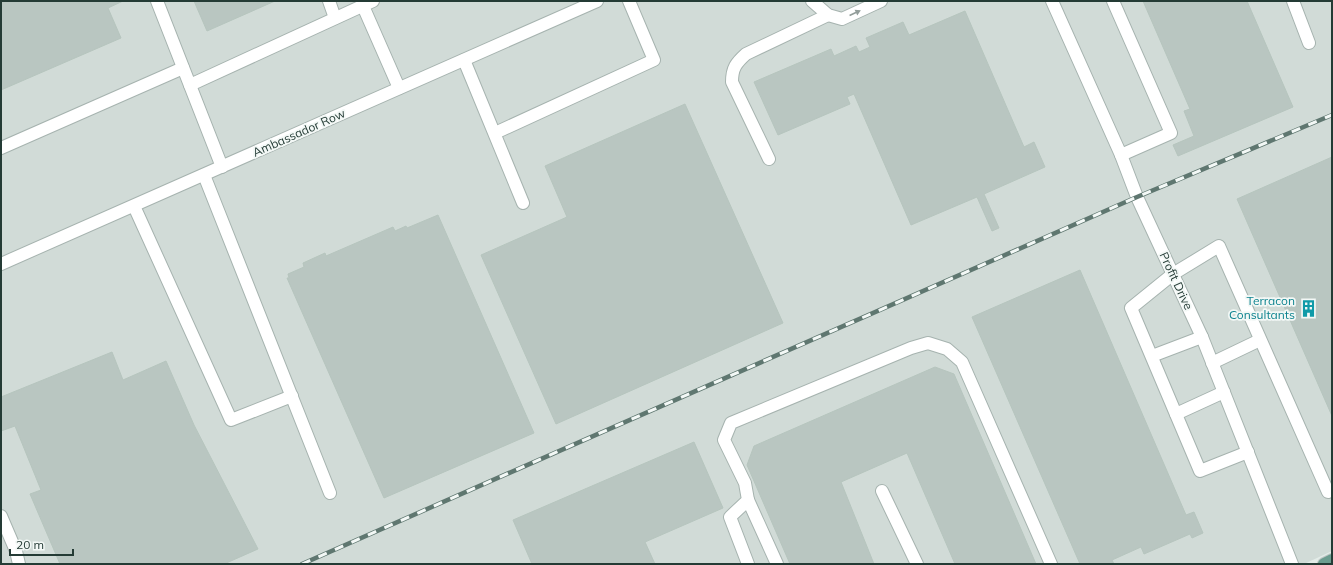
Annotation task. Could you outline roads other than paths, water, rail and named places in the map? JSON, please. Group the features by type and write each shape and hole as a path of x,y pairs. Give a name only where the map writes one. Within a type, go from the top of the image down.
{"main road":[{"path":"1324,564 1332,560"}],"street":[{"path":"157,1 222,167"},
{"path":"329,1 335,18"},
{"name":"Ambassador Row","path":"1,264 464,60 584,4 597,1"},
{"path":"495,133 654,60 629,1"},
{"path":"812,1 828,15 842,19 881,1"},
{"name":"Profit Drive","path":"1052,1 1121,155 1137,197 1202,337 1292,564"},
{"path":"1113,1 1171,133 1121,155"},
{"path":"1293,1 1309,43"},
{"path":"190,85 368,3 399,88"},
{"path":"769,159 732,82 732,71 746,54 828,15"},
{"path":"464,60 523,203"},
{"path":"1,148 183,68"},
{"path":"204,175 330,493"},
{"path":"134,206 231,420 292,396"},
{"path":"1248,452 1200,471 1131,308 1173,274 1219,246 1328,492"},
{"path":"1152,356 1202,337"},
{"path":"1212,363 1260,340"},
{"path":"777,564 748,500 745,484 724,440 731,423 911,348 928,343 947,349 962,362 1051,564"},
{"path":"1176,414 1224,392"},
{"path":"882,491 916,564"},
{"path":"748,500 730,517 748,564"},
{"path":"1,516 16,551 19,564"}],"railway":[{"path":"302,564 1137,197 1332,115"}],"place":[{"name":"Terracon Consultants","path":"1308,308"}]}
